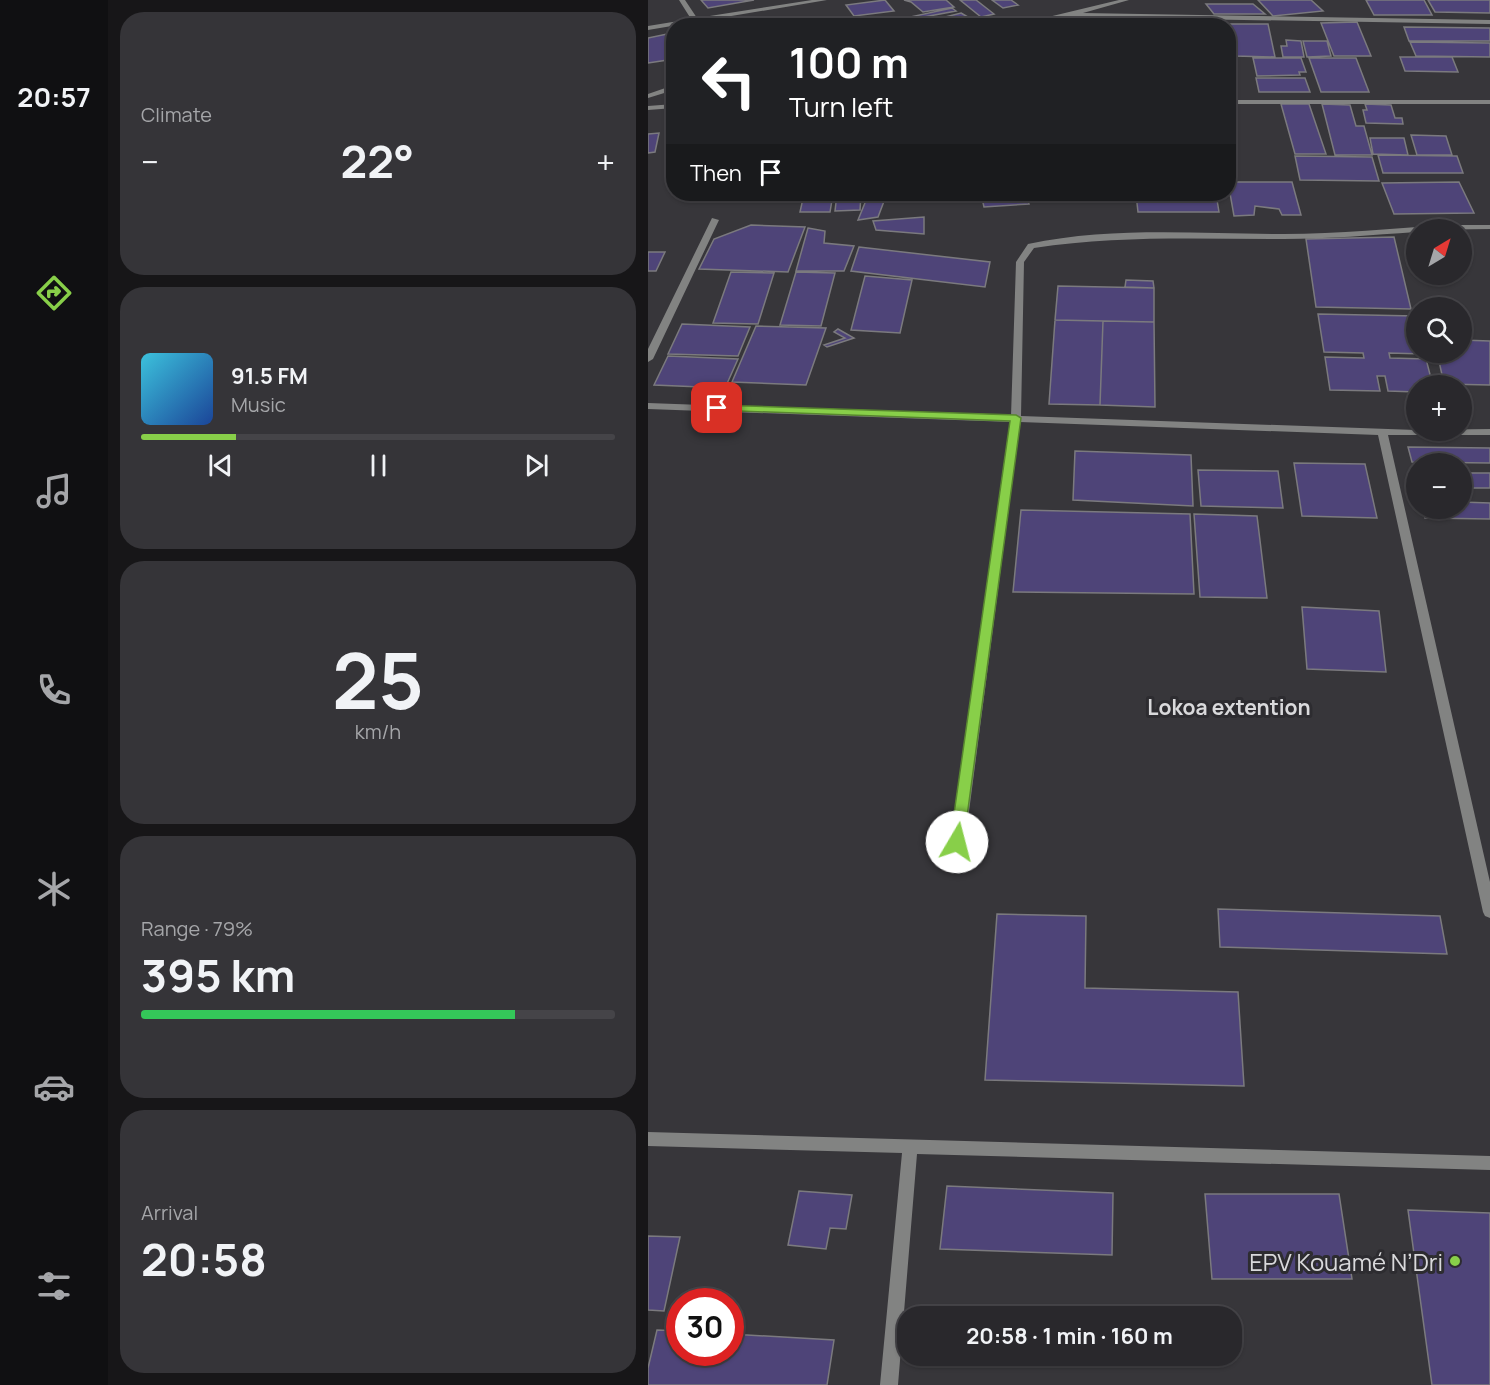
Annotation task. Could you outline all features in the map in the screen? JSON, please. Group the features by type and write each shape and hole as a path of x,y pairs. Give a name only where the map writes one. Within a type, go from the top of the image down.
{"street":[{"path":"682,0 694,18"},
{"path":"708,18 824,0"},
{"path":"1055,18 1126,0"},
{"path":"1070,15 1235,18"},
{"path":"1236,18 1490,22"},
{"path":"648,28 666,25"},
{"path":"648,96 666,90"},
{"path":"1236,102 1490,102"},
{"path":"648,108 666,107"},
{"path":"648,359 715,220"},
{"path":"957,842 1016,418 1020,262 1030,246 1061,240 1098,238 1198,234 1321,236 1490,227"},
{"path":"648,406 1382,432 1490,432"},
{"path":"1382,432 1490,912"},
{"path":"648,1139 1490,1163"},
{"path":"889,1385 910,1147"}],"building":[{"path":"701,0 754,0 708,8"},
{"path":"885,0 894,11 854,16 846,5"},
{"path":"904,0 946,0 954,7 923,12 911,2"},
{"path":"960,0 976,0 994,14 981,17"},
{"path":"992,0 1011,0 1018,5 1003,8"},
{"path":"1258,0 1311,0 1323,11 1273,16"},
{"path":"1366,0 1424,0 1432,15 1374,15"},
{"path":"1428,0 1490,0 1490,13 1435,12"},
{"path":"1206,4 1253,4 1265,14 1214,14"},
{"path":"952,8 956,11 918,18 910,17"},
{"path":"961,13 970,18 941,18"},
{"path":"1357,22 1371,56 1334,56 1321,23"},
{"path":"1236,24 1268,24 1275,57 1236,56"},
{"path":"1404,27 1490,28 1490,41 1409,41"},
{"path":"666,34 666,60 648,63 648,38"},
{"path":"1286,40 1301,41 1304,57 1283,57 1281,46 1287,46"},
{"path":"1303,41 1327,41 1331,56 1307,57"},
{"path":"1410,42 1490,43 1490,57 1416,56"},
{"path":"1400,57 1452,57 1458,72 1405,71"},
{"path":"1253,58 1301,58 1306,72 1299,72 1300,75 1257,76"},
{"path":"1309,58 1356,58 1369,92 1321,92"},
{"path":"1256,78 1305,78 1310,92 1259,92"},
{"path":"1281,104 1309,104 1326,154 1295,154"},
{"path":"1322,104 1350,105 1356,126 1364,126 1372,155 1335,155"},
{"path":"1365,104 1391,105 1395,118 1402,118 1403,124 1366,123 1363,110 1367,110"},
{"path":"659,133 655,152 648,153 648,134"},
{"path":"1411,135 1446,136 1452,155 1417,155"},
{"path":"1370,138 1404,138 1408,155 1373,154"},
{"path":"1378,155 1457,156 1463,173 1383,173"},
{"path":"1295,156 1372,157 1379,181 1300,180"},
{"path":"1236,182 1292,182 1301,215 1282,215 1279,209 1255,206 1254,215 1234,216 1231,201 1236,201"},
{"path":"1459,182 1474,213 1394,214 1382,183"},
{"path":"802,201 832,201 830,212 800,212"},
{"path":"836,201 861,201 860,210 835,211"},
{"path":"866,201 884,201 878,217 858,220"},
{"path":"983,201 1028,201 1029,204 984,207"},
{"path":"1137,201 1217,201 1219,212 1138,212"},
{"path":"924,217 924,234 876,230 873,221"},
{"path":"751,225 805,227 788,272 699,269 714,239"},
{"path":"808,228 825,231 824,243 854,246 844,271 796,271"},
{"path":"1394,237 1408,297 1406,297 1406,309 1316,307 1306,239"},
{"path":"859,247 990,262 985,287 851,271"},
{"path":"648,252 665,252 656,271 648,271"},
{"path":"731,272 774,273 758,324 713,323"},
{"path":"796,272 835,273 821,326 780,325"},
{"path":"865,276 912,280 900,333 851,330"},
{"path":"1126,280 1153,281 1154,288 1125,287"},
{"path":"1058,286 1154,288 1154,322 1055,320"},
{"path":"1318,314 1406,316 1406,353 1389,353 1390,358 1406,358 1406,363 1427,363 1430,375 1406,375 1406,392 1388,391 1385,376 1377,376 1380,391 1330,390 1325,357 1364,358 1363,353 1324,352"},
{"path":"1055,320 1103,321 1100,405 1049,404"},
{"path":"1103,321 1154,322 1155,407 1100,405"},
{"path":"682,324 750,327 738,356 668,354"},
{"path":"756,326 826,328 806,385 732,382"},
{"path":"838,329 854,338 827,347 824,345 845,338 834,332"},
{"path":"1472,340 1490,341 1490,385 1472,385 1472,375 1442,375 1439,363 1472,363"},
{"path":"668,356 738,359 725,388 654,385"},
{"path":"1408,447 1490,448 1490,463 1472,463 1472,453 1410,453"},
{"path":"1075,451 1191,455 1193,506 1073,500"},
{"path":"1294,463 1365,464 1377,518 1302,516"},
{"path":"1198,470 1278,471 1283,508 1201,506"},
{"path":"1472,473 1490,473 1490,488 1472,488"},
{"path":"1472,502 1490,503 1490,519 1472,519"},
{"path":"1021,510 1190,514 1194,594 1013,592"},
{"path":"1194,514 1257,516 1267,598 1200,597"},
{"path":"1302,607 1379,611 1386,672 1307,669"},
{"path":"1218,909 1440,916 1447,954 1220,947"},
{"path":"997,914 1086,916 1085,988 1238,992 1244,1086 985,1080"},
{"path":"947,1186 1113,1193 1112,1255 940,1249"},
{"path":"799,1191 852,1195 846,1229 830,1228 826,1249 788,1245"},
{"path":"1205,1194 1339,1194 1352,1279 1212,1279"},
{"path":"1408,1210 1490,1213 1490,1385 1432,1385"},
{"path":"648,1236 680,1237 669,1288 666,1288 664,1311 648,1310"},
{"path":"657,1330 666,1330 666,1366 744,1366 744,1335 834,1340 827,1385 648,1385 648,1368"}],"place":[{"name":"EPV Kouamé NʼDri","path":"1455,1261"}],"district":[{"name":"Lokoa extention","path":"1229,707"}],"route":[{"path":"717,408 1016,418 957,842"}]}
